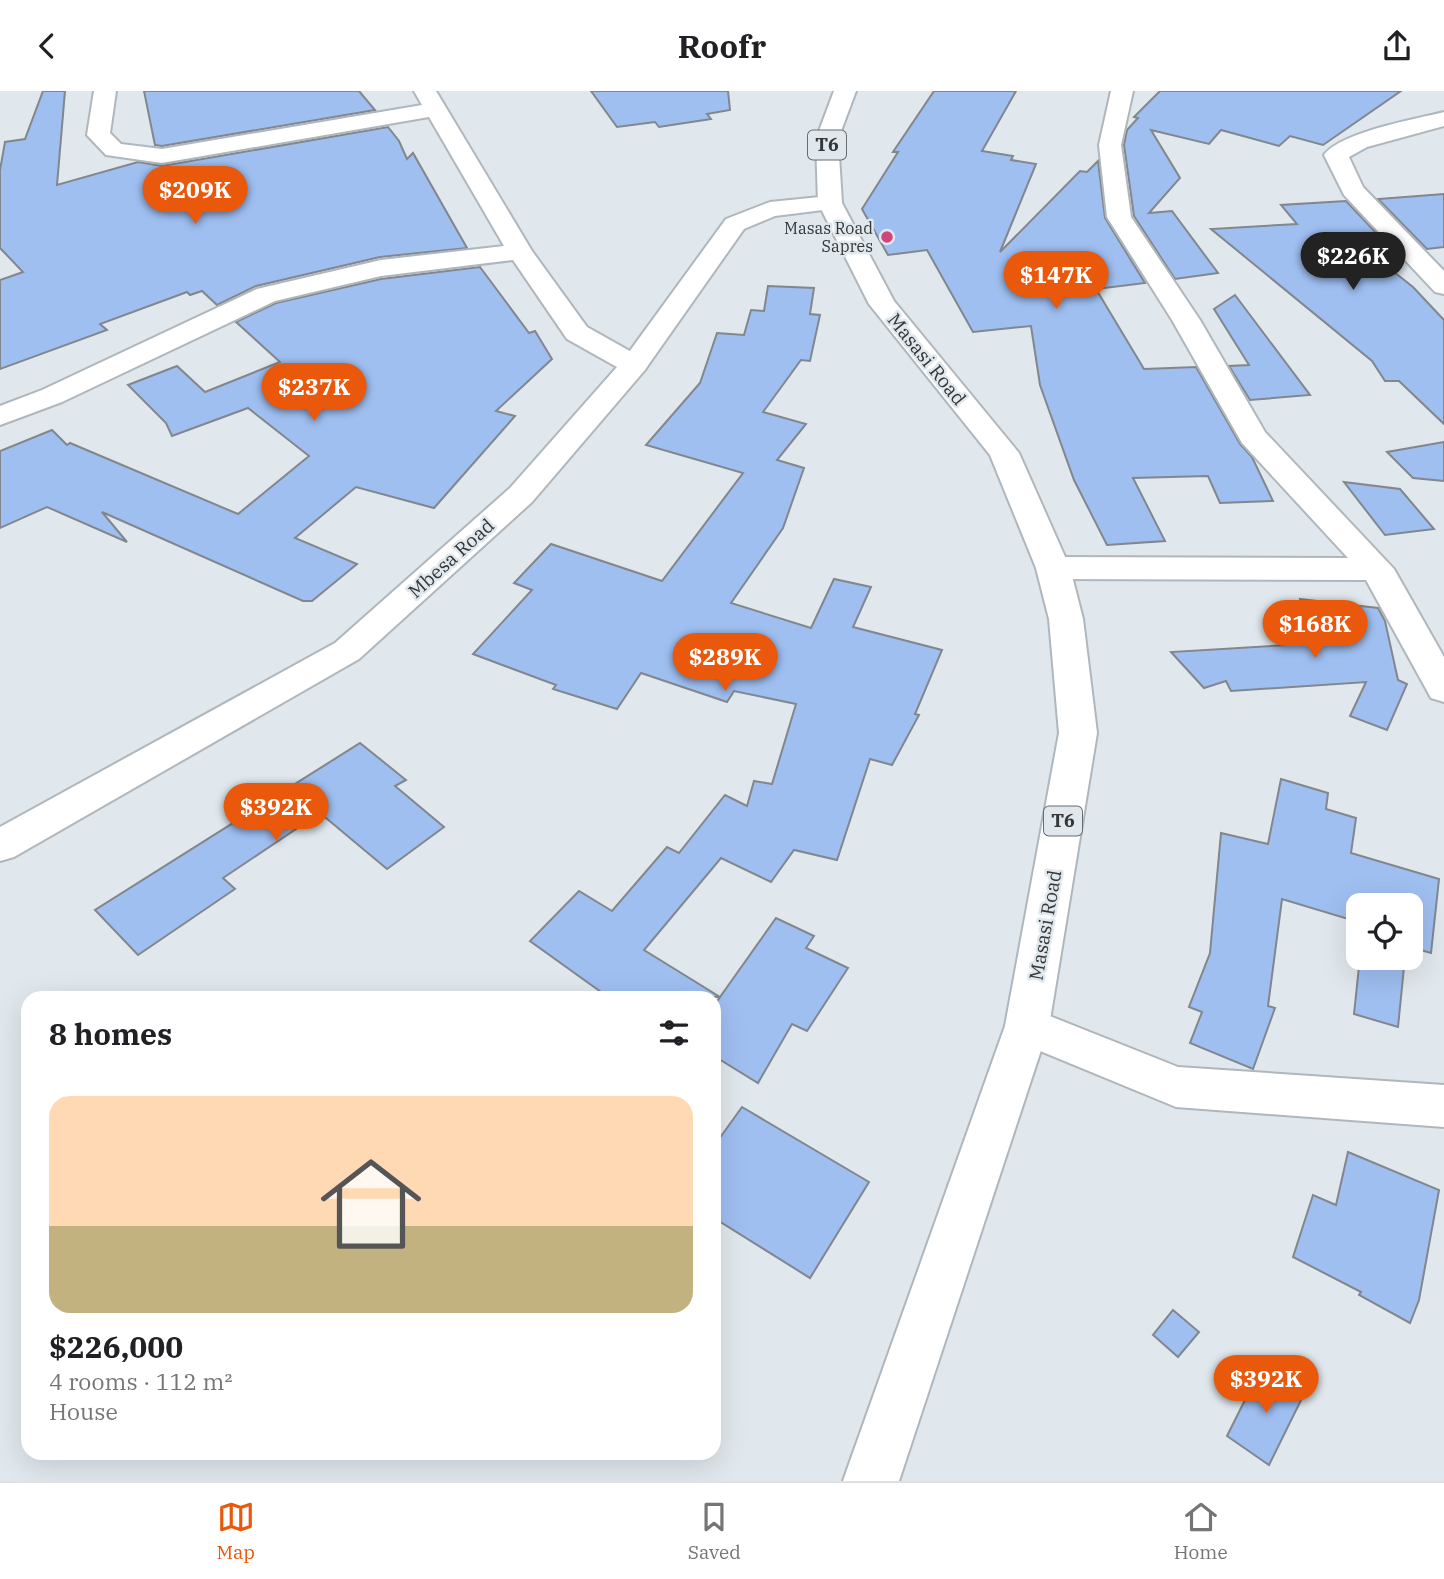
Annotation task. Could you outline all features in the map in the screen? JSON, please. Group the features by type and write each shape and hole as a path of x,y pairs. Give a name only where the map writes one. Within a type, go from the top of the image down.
{"main road":[{"path":"105,91 98,135 114,150 162,156 430,100 520,252 577,333 634,365"},
{"name":"T6","path":"830,203 827,139 845,91"},
{"path":"1122,91 1110,145 1119,217 1186,320 1253,437 1377,569 1444,689"},
{"path":"1444,119 1360,142 1336,155 1352,190 1444,286"},
{"name":"Mbesa Road","path":"0,846 347,651 521,495 634,365 734,224 770,209 830,203"},
{"name":"Masasi Road","path":"830,203 882,304 1004,453 1053,568 1066,619 1079,733 1027,1026 871,1481"},
{"path":"0,416 52,395 266,295 381,268 520,252"},
{"path":"1053,568 1377,569"},
{"path":"1027,1026 1175,1087 1444,1106"}],"building":[{"path":"43,91 65,91 57,185 138,162 162,166 388,127 399,141 407,159 413,153 467,248 380,257 256,286 217,305 202,291 190,295 187,292 100,324 107,330 0,369 0,280 23,272 0,248 0,170 5,142 25,139"},
{"path":"144,91 359,91 375,110 162,146 155,145"},
{"path":"591,91 728,91 730,110 707,114 711,119 659,127 655,122 617,127"},
{"path":"934,91 1016,91 982,151 1013,156 1011,160 1036,164 1000,252 1080,171 1087,172 1098,161 1105,218 1145,283 1096,289 1144,369 1196,367 1240,444 1252,457 1273,501 1220,503 1208,476 1133,478 1165,541 1107,545 1074,480 1040,385 1031,326 973,332 927,250 888,255 862,209 898,152 893,152"},
{"path":"1160,91 1401,91 1323,145 1290,136 1279,146 1221,130 1209,144 1151,130 1180,178 1149,213 1172,211 1218,273 1175,279 1134,216 1124,145 1127,130 1138,118 1134,117"},
{"path":"1444,194 1444,247 1427,249 1378,199"},
{"path":"1346,201 1396,254 1375,257 1413,287 1444,320 1444,424 1399,381 1385,381 1372,361 1211,229 1297,224 1281,205"},
{"path":"480,267 529,333 535,331 552,359 496,411 515,416 434,508 356,487 295,538 357,564 312,601 303,601 102,512 127,542 47,507 0,528 0,451 52,430 67,445 70,443 238,514 309,456 248,408 172,436 166,423 128,385 177,366 205,392 280,362 236,322 276,303 381,279"},
{"path":"768,286 814,288 810,314 820,315 810,361 801,360 763,412 806,424 777,460 804,468 783,528 731,603 811,628 834,579 871,587 853,627 942,650 915,714 919,715 892,765 870,759 837,860 794,850 771,882 721,858 644,950 710,991 600,991 530,941 579,891 612,911 667,847 679,853 725,795 747,806 754,781 772,784 796,704 734,691 727,702 641,673 617,709 553,689 556,685 473,654 532,590 514,583 551,544 662,581 743,473 646,445 700,383 717,333 744,335 751,310 764,311"},
{"path":"1235,295 1310,395 1250,400 1229,366 1249,365 1214,309"},
{"path":"1444,442 1444,481 1413,478 1387,452"},
{"path":"1344,482 1400,489 1434,529 1385,535"},
{"path":"1300,599 1378,608 1385,621 1398,680 1407,684 1387,730 1350,716 1366,682 1231,691 1226,681 1204,688 1171,652 1305,644"},
{"path":"360,743 406,780 395,786 444,827 387,869 320,813 223,878 235,889 138,955 95,910"},
{"path":"1281,779 1328,793 1326,809 1356,818 1351,853 1439,879 1431,953 1423,951 1423,893 1346,893 1346,918 1282,899 1268,1006 1275,1008 1253,1069 1190,1043 1202,1012 1189,1007 1210,953 1221,833 1268,844"},
{"path":"776,918 814,936 806,948 848,968 807,1031 792,1024 758,1083 721,1060 721,996"},
{"path":"1359,970 1404,970 1398,1027 1354,1014"},
{"path":"742,1107 869,1182 810,1278 721,1222 721,1136"},
{"path":"1348,1152 1439,1190 1419,1300 1410,1323 1359,1295 1361,1292 1293,1257 1313,1195 1336,1205"},
{"path":"1173,1310 1199,1332 1178,1357 1153,1335"},
{"path":"1262,1366 1304,1394 1269,1465 1227,1436"}],"place":[{"name":"Masas Road Sapres","path":"887,237"}]}
